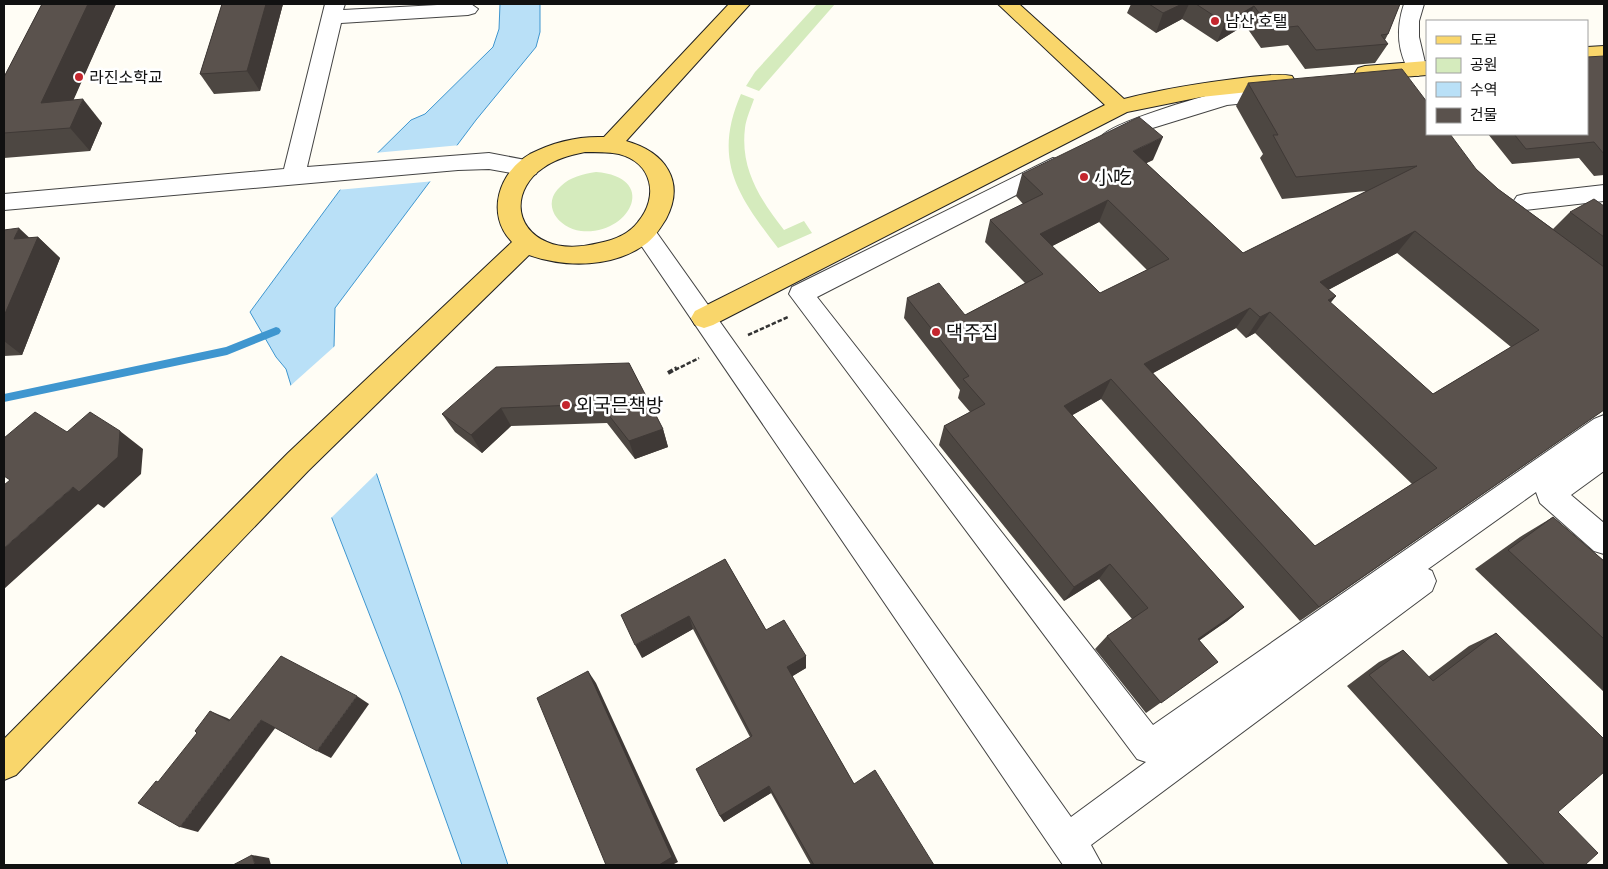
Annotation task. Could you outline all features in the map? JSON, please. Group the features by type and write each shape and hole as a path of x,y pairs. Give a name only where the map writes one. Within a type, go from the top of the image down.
{"main road":[{"path":"610,145 740,4"},
{"path":"1009,4 1120,108"},
{"path":"1588,53 1604,52"},
{"path":"1341,81 1422,68"},
{"path":"704,318 1120,108 1168,94 1212,87 1307,85"},
{"path":"585,144 610,145 639,155 651,163 661,179 664,197 658,215 644,232 624,245 599,253 581,255 547,252 527,242 513,228 507,210 510,192 520,175 537,160 560,150 585,144"},
{"path":"4,763 298,462 527,242"}],"street":[{"path":"1414,4 1407,37 1408,47 1422,68"},
{"path":"294,176 333,10 468,9"},
{"path":"1341,81 1392,83 1399,89"},
{"path":"1307,85 1226,98 1138,125 990,197 801,294 1149,747 1530,481 1604,427"},
{"path":"4,202 458,162 489,161 528,168"},
{"path":"1525,202 1604,193"},
{"path":"644,232 1075,853 1421,581"},
{"path":"1604,455 1550,494 1604,542"}],"green space":[{"path":"817,4 835,4 759,91 746,86 755,72"},
{"path":"741,94 754,99 747,117 744,143 749,170 760,195 784,230 804,221 812,233 778,248 741,194 729,158 729,139 733,117"},
{"path":"596,172 616,176 628,184 632,194 631,205 624,216 613,225 598,230 581,231 573,229 565,225 554,214 552,200 555,193 565,183 573,178"}],"water":[{"path":"500,4 540,4 540,32 536,47 476,120 335,308 334,347 508,865 462,865 401,695 331,516 286,369 276,357 250,312 340,190 411,120 425,114 493,47 499,29"}],"pier":[{"path":"461,145 435,181 337,190 374,153"},
{"path":"336,345 378,472 329,520 289,387"}],"building":[{"path":"42,4 88,4 41,103 83,99 70,128 4,133 4,77"},
{"path":"222,4 266,4 247,71 200,74"},
{"path":"1149,4 1182,4 1163,13"},
{"path":"1196,4 1400,4 1388,34 1381,35 1388,44 1316,50 1298,26 1271,29 1254,6 1225,23"},
{"path":"1604,56 1604,154 1594,142 1526,149 1515,135 1588,135 1588,57"},
{"path":"1402,69 1426,101 1426,135 1451,135 1476,169 1498,189 1604,267 1604,410 1319,607 1111,379 1064,406 1244,607 1198,639 1218,662 1161,703 1107,636 1148,608 1110,564 1074,587 944,426 985,404 963,379 969,376 907,298 939,283 965,315 1043,274 990,220 1043,194 1022,174 1139,117 1163,137 1133,151 1243,253 1417,166 1296,177 1273,135 1278,135 1248,83","holes":["1108,200 1169,259 1100,293 1040,234","1415,231 1539,330 1433,394 1328,300 1336,296 1320,282","1250,308 1260,317 1270,312 1437,468 1315,546 1144,364"]},
{"path":"1594,199 1604,206 1604,237 1570,212"},
{"path":"19,228 14,239 38,237 4,316 4,230"},
{"path":"629,363 663,429 629,441 600,404 501,408 471,435 442,414 496,367"},
{"path":"35,412 67,432 90,412 120,431 118,457 79,492 73,487 4,548 4,485 10,480 4,476 4,438"},
{"path":"1553,517 1604,561 1604,639 1508,550"},
{"path":"725,559 766,630 784,620 806,656 787,667 854,784 875,770 934,865 814,865 769,786 720,816 696,769 752,736 689,616 635,645 621,615"},
{"path":"1496,633 1604,739 1604,772 1558,812 1598,853 1585,865 1545,865 1369,675 1403,650 1433,681"},
{"path":"281,656 357,696 317,751 261,720 180,827 138,803 156,781 158,782 197,733 195,731 210,711 229,721"},
{"path":"588,671 672,857 659,865 606,865 537,698"},
{"path":"252,855 255,865 233,865"}],"waterway":[{"path":"4,398 227,351 276,331"}],"place":[{"name":"남산 호탤","path":"1215,21"},
{"name":"라진소학교","path":"79,77"},
{"name":"小吃","path":"1084,177"},
{"name":"댁주집","path":"936,332"},
{"name":"외국믄책방","path":"566,405"}]}
